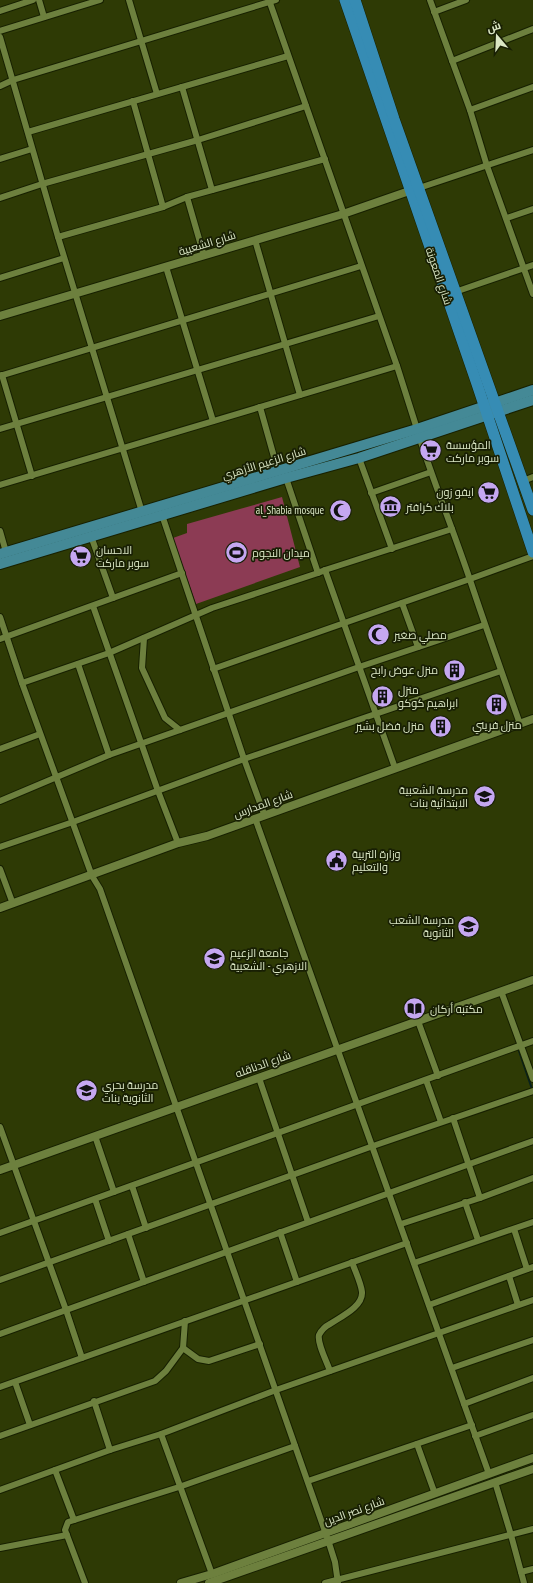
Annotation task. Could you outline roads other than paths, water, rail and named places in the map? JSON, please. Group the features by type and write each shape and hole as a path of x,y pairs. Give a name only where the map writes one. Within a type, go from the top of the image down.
{"highway":[{"name":"شارع المعونة","path":"345,0 497,408 528,479 533,510"},
{"name":"شارع المعونة","path":"355,0 486,412 533,552"}],"main road":[{"name":"شارع الزعيم الأزهري","path":"3,553 419,434 497,408 533,390"},
{"name":"شارع الزعيم الأزهري","path":"497,408 533,400"},
{"name":"شارع الزعيم الأزهري","path":"0,564 162,515 282,474 359,458 419,434"}],"street":[{"path":"0,11 33,0"},
{"path":"39,0 44,16"},
{"path":"0,31 44,16 100,0"},
{"path":"129,0 157,94"},
{"path":"430,0 470,110 487,166 507,218 533,294"},
{"path":"434,12 466,0"},
{"path":"0,86 13,80 272,1 288,56 397,366 431,472 470,579 484,625 520,724"},
{"path":"452,61 533,29"},
{"path":"0,37 64,258 142,512"},
{"path":"28,132 288,56"},
{"path":"182,87 212,190"},
{"path":"470,110 533,87"},
{"path":"133,101 163,207"},
{"path":"0,198 42,184 198,140 306,106"},
{"path":"0,159 32,149"},
{"path":"415,189 533,150"},
{"path":"58,237 163,207 187,197 325,159"},
{"name":"شارع الشعبية","path":"0,316 343,214 415,189"},
{"path":"187,197 204,256"},
{"path":"507,218 533,209"},
{"path":"255,240 300,395"},
{"path":"0,278 64,258"},
{"path":"455,292 533,265"},
{"path":"32,476 1,375 361,266"},
{"path":"166,267 213,421"},
{"path":"0,429 379,316"},
{"path":"0,485 397,366"},
{"path":"260,407 282,474 318,573"},
{"path":"359,458 392,549"},
{"path":"371,493 431,472"},
{"path":"162,515 213,669 264,814"},
{"path":"22,683 109,653 212,608 452,529"},
{"path":"0,531 3,553"},
{"path":"91,536 113,598"},
{"path":"213,669 533,556"},
{"path":"325,570 395,768"},
{"path":"0,639 182,573"},
{"path":"402,603 418,647"},
{"path":"93,606 158,791 178,843"},
{"path":"0,617 40,734 92,876 100,889 177,1107 327,1536 335,1562 338,1581"},
{"path":"0,801 109,755 142,743 228,712 484,625"},
{"path":"144,638 142,668 165,718 180,730"},
{"path":"78,664 109,755"},
{"path":"0,847 73,822 244,759 501,671"},
{"name":"شارع المدارس","path":"0,908 92,876 178,843 207,836 264,814 533,719"},
{"path":"0,749 40,734"},
{"path":"255,818 299,943 339,1049 489,1474"},
{"path":"0,869 13,904"},
{"name":"شارع الدناقله","path":"0,1170 533,980"},
{"path":"501,991 533,1079"},
{"path":"418,1021 438,1076"},
{"path":"0,1233 533,1042"},
{"path":"259,1078 291,1176 308,1222"},
{"path":"426,1080 442,1122"},
{"path":"0,1280 373,1146 533,1091"},
{"path":"453,1118 480,1198"},
{"path":"0,1127 82,1358"},
{"path":"95,1136 114,1192"},
{"path":"0,1334 533,1141"},
{"path":"401,1224 480,1198 533,1178"},
{"path":"132,1186 146,1228"},
{"path":"95,1199 109,1241"},
{"path":"465,1202 478,1240"},
{"path":"414,1263 533,1222"},
{"path":"429,1305 530,1268 514,1228"},
{"path":"280,1232 297,1282"},
{"path":"128,1234 144,1282"},
{"path":"0,1387 407,1243"},
{"path":"330,1371 319,1340 320,1334 327,1326 354,1308 360,1300 362,1290 352,1262"},
{"path":"509,1276 518,1305"},
{"path":"0,1490 110,1450 160,1434 276,1390 533,1300"},
{"path":"0,1436 155,1381 161,1377 183,1348 186,1321"},
{"path":"452,1368 533,1340"},
{"path":"183,1348 198,1359 210,1361 260,1344"},
{"path":"464,1404 533,1378"},
{"path":"15,1382 30,1425"},
{"path":"94,1402 110,1450"},
{"path":"476,1436 533,1414"},
{"path":"308,1481 472,1425"},
{"path":"160,1434 212,1574"},
{"path":"417,1444 435,1494"},
{"path":"85,1583 65,1530 68,1522 179,1487 295,1446"},
{"name":"شارع نصر الدين","path":"209,1583 435,1494 533,1458"},
{"name":"شارع نصر الدين","path":"181,1583 533,1469"},
{"path":"55,1470 74,1520"},
{"path":"494,1482 512,1535 524,1583"},
{"path":"325,1583 338,1581 533,1529"},
{"path":"0,1548 67,1535"},
{"path":"521,1572 533,1569"}],"waterway":[{"path":"518,1048 532,1089"}],"place":[{"name":"المؤسسة سوبر ماركت","path":"431,451"},
{"name":"ايفو زون","path":"489,492"},
{"name":"بلاك كرافتر","path":"391,507"},
{"name":"al_Shabia mosque","path":"340,510"},
{"name":"ميدان النجوم","path":"237,553"},
{"name":"الاحسان سوبر ماركت","path":"81,556"},
{"name":"مصلي صغير","path":"378,635"},
{"name":"منزل عوض رابح","path":"454,670"},
{"name":"منزل ابراهيم كوكو","path":"383,696"},
{"name":"منزل فريني","path":"497,705"},
{"name":"منزل فضل بشير","path":"440,726"},
{"name":"مدرسة الشعبية الابتدائية بنات","path":"484,796"},
{"name":"وزارة التربية والتعليم","path":"337,860"},
{"name":"مدرسة الشعب الثانوية","path":"469,926"},
{"name":"جامعة الزعيم الازهري - الشعبية","path":"214,959"},
{"name":"مكتبه أركان","path":"415,1009"},
{"name":"مدرسة بحري الثانوية بنات","path":"87,1091"}]}
